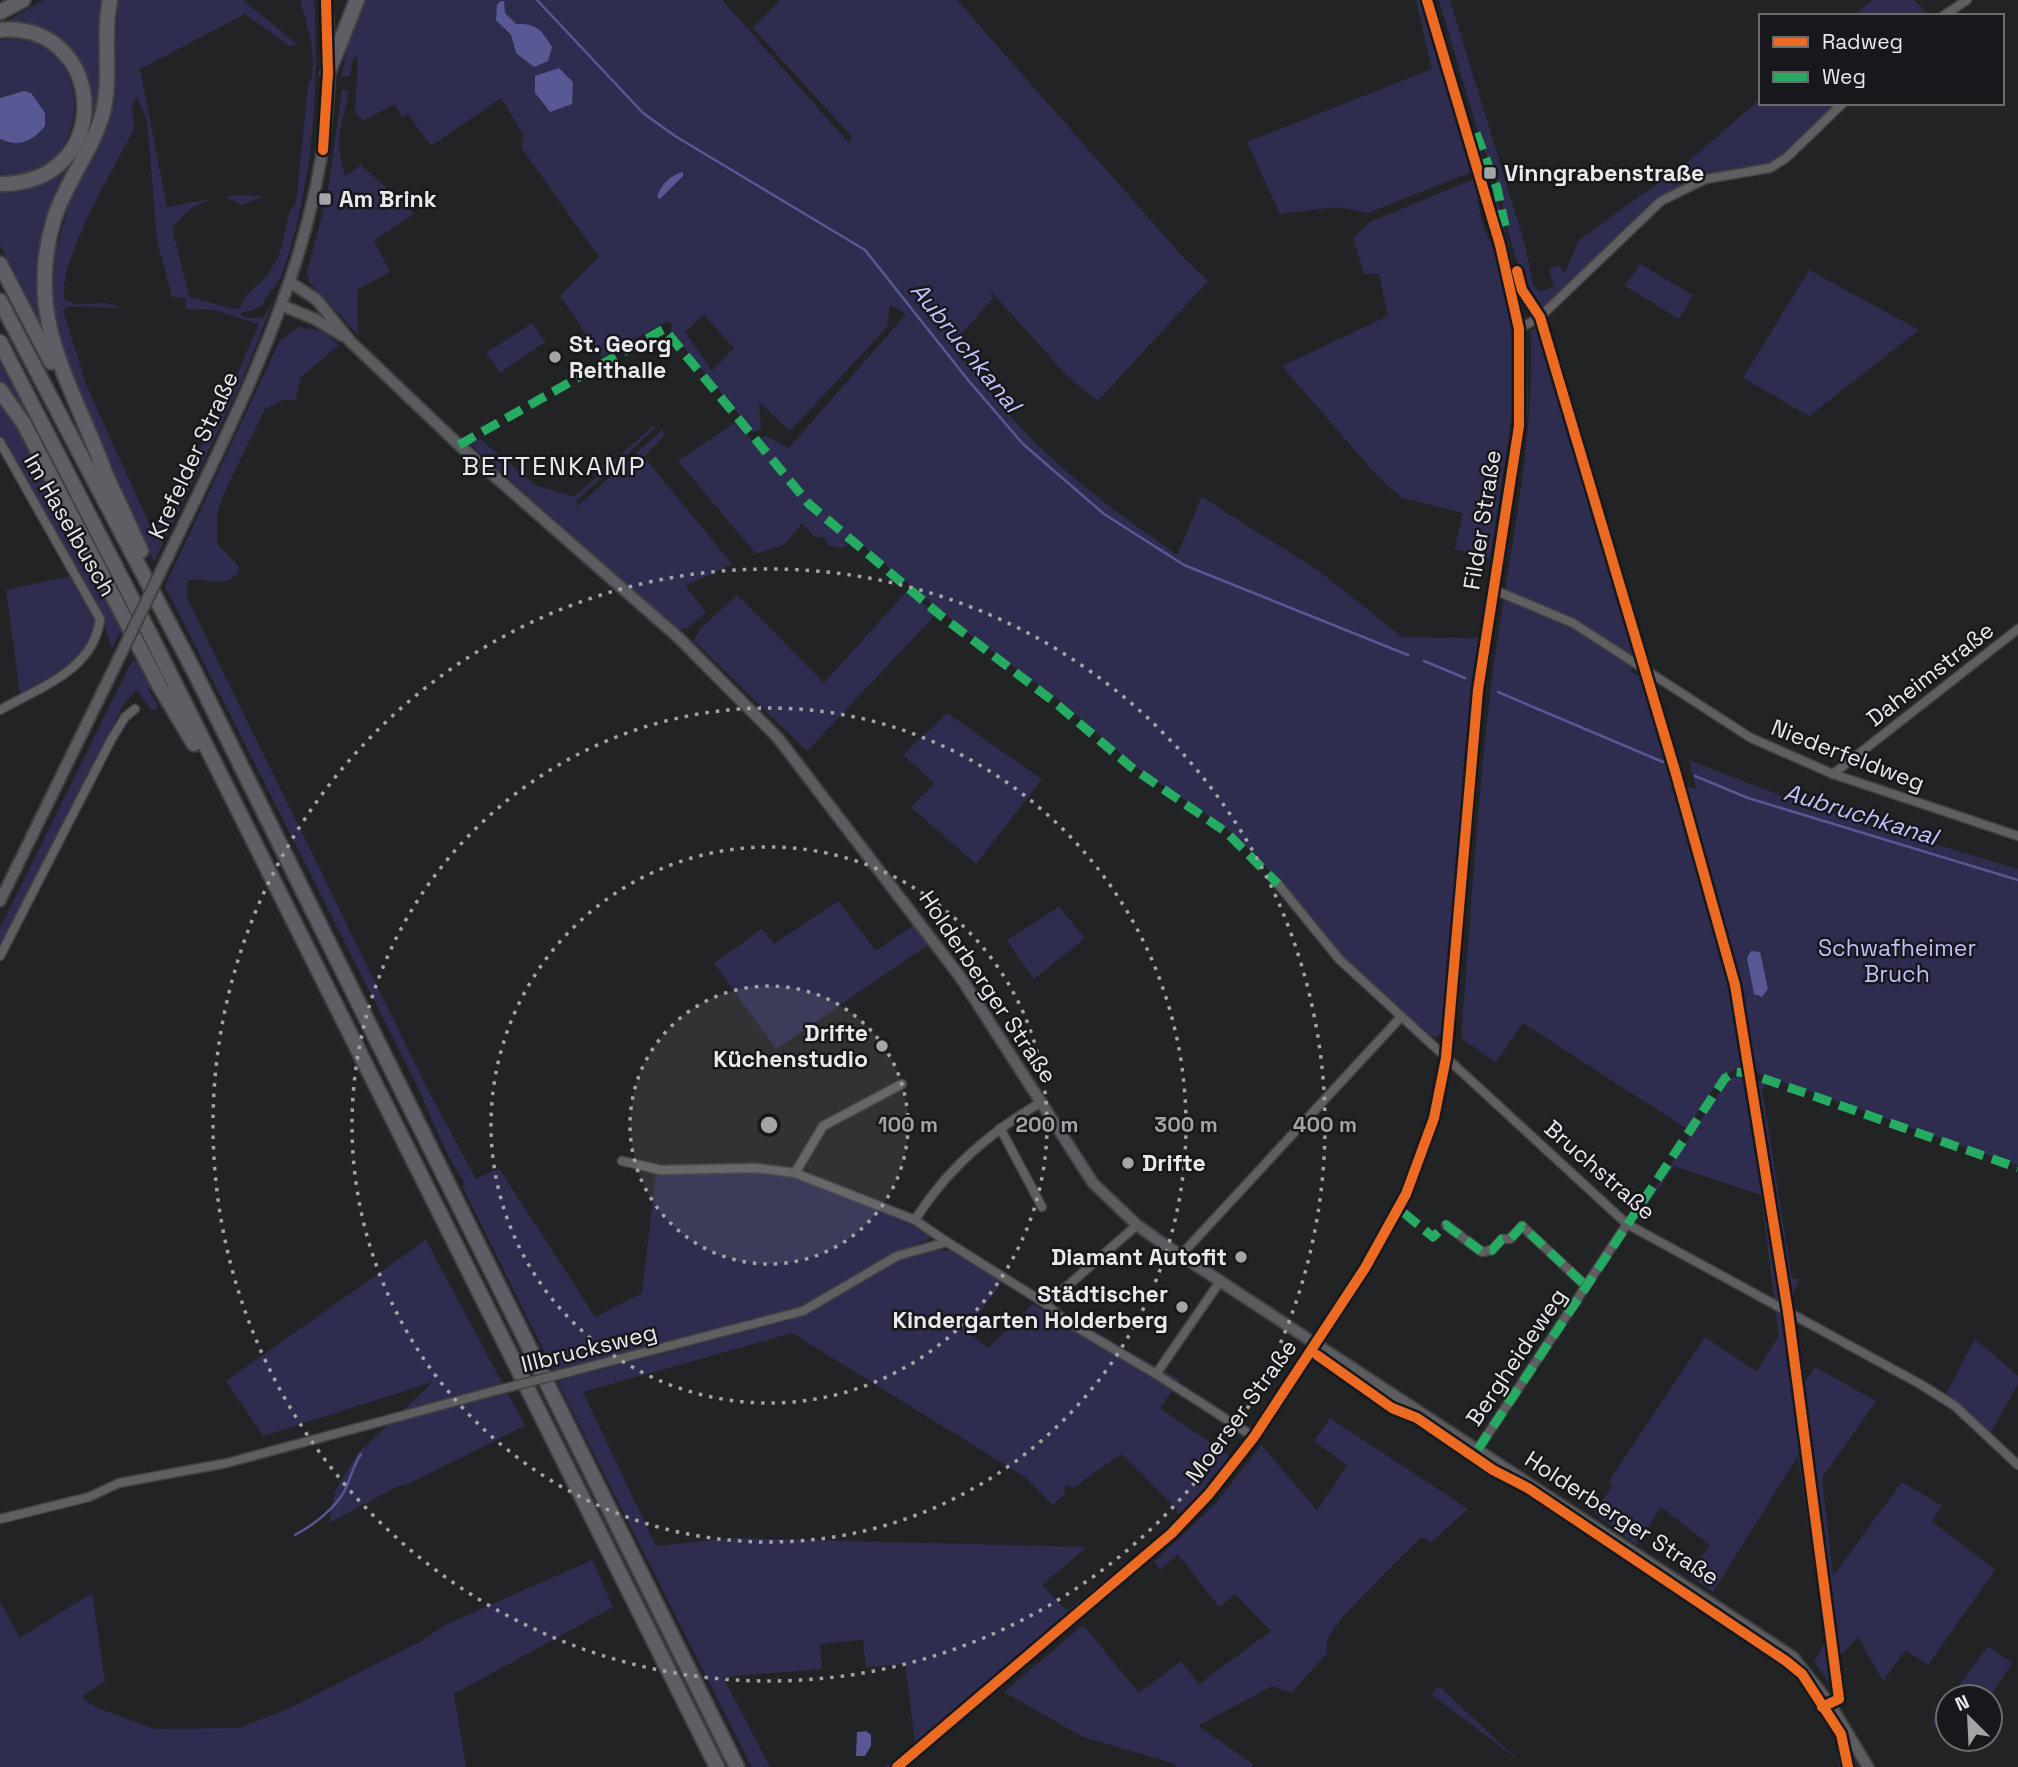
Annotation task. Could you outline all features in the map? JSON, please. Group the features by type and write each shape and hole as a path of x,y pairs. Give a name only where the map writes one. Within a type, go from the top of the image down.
{"highway":[{"path":"0,12 23,0"},
{"path":"110,0 108,81 103,112 55,218 45,267 44,298 54,353 194,671"},
{"path":"328,73 357,0"},
{"path":"0,30 26,32 61,50 80,79 86,111 85,125 78,143 52,172 35,181 0,184"},
{"path":"0,264 104,470"},
{"path":"0,301 194,671 737,1767"},
{"path":"0,342 149,632 247,833 388,1108 717,1767"},
{"path":"0,390 24,424 160,687 229,809 247,833"}],"main road":[{"name":"Krefelder Straße","path":"0,901 236,416 283,306 312,209 323,150 328,73 326,0"},
{"name":"Holderberger Straße","path":"291,283 316,299 351,342 459,445 680,639 778,738 961,978 1093,1183 1137,1225 1793,1657 1824,1695 1868,1767"},
{"name":"Holderberger Straße","path":"283,306 315,318 351,342"}],"street":[{"name":"Filder Straße","path":"1427,0 1500,245 1519,330 1519,426 1492,589 1468,790 1446,1058"},
{"path":"1946,14 1967,0"},
{"path":"1519,330 1540,317 1661,201 1706,179 1770,168 1786,158 1841,105"},
{"name":"Im Haselbusch","path":"0,442 100,619 99,632 87,656 0,710"},
{"name":"Niederfeldweg","path":"1492,589 1573,623 1751,738 1833,774 2018,836"},
{"name":"Daheimstraße","path":"1833,774 2018,629"},
{"path":"0,956 111,740 125,717 135,709"},
{"name":"Bruchstraße","path":"1278,884 1339,959 1400,1018 1627,1224 1920,1384 1955,1406 2018,1465"},
{"path":"1181,1255 1400,1018"},
{"name":"Moerser Straße","path":"897,1767 1172,1533 1209,1494 1254,1437 1365,1268 1406,1194 1434,1118 1446,1058"},
{"path":"795,1173 823,1126 902,1084"},
{"path":"915,1220 941,1181 1000,1128 1040,1103"},
{"path":"1000,1128 1042,1207"},
{"path":"622,1161 661,1170 756,1168 795,1173 915,1220 1043,1302 1066,1321 1156,1374 1254,1437"},
{"name":"Bergheideweg","path":"1478,1449 1627,1224"},
{"path":"1043,1302 1056,1296 1137,1225"},
{"name":"Bergheideweg","path":"1446,1225 1482,1252 1492,1250 1502,1239 1510,1239 1522,1226 1586,1286"},
{"name":"Illbrucksweg","path":"0,1519 89,1497 119,1483 228,1463 803,1311 897,1256 947,1242"},
{"path":"1156,1374 1221,1280"}],"green space":[{"path":"44,0 106,0 99,112 59,196 45,330 0,245 0,188 36,184 54,175 90,98 86,82 75,60 0,25"},
{"path":"118,0 243,0 298,45 289,46 245,14 140,69 167,207 210,199 190,209 172,227 189,297 234,309 240,308 245,297 266,277 279,256 290,210 296,203 308,87 313,67 311,44 300,0 314,0 316,72 312,134 304,194 289,253 280,279 263,305 252,311 241,312 243,317 263,318 274,299 240,386 154,562 73,377 58,330 53,292 55,255 68,207 100,143 113,106","holes":["136,97 147,119 157,240 172,297 185,298 186,309 214,310 259,324 234,382 162,522 152,530 87,387 63,310 68,306 121,308 107,304 72,303 65,300 64,284 78,240 135,127 131,109"]},
{"path":"367,0 722,0 849,143 852,137 753,28 780,0 957,0 1182,256 1208,281 1098,401 1068,377 990,290 993,298 952,345 982,382 1050,457 1112,508 1177,555 1202,497 1319,571 1402,637 1478,638 1467,728 1443,1032 1436,1037 1424,1034 1348,963 1257,856 1226,828 1136,767 1058,699 975,639 855,539 843,548 829,546 825,538 815,537 802,523 785,544 756,554 678,461 736,422 752,441 766,436 789,448 906,314 890,305 887,327 790,431 759,402 761,429 753,432 670,330 673,326 667,321 602,357 560,296 599,257 521,147 524,136 501,98 431,146 408,114 402,117 395,104 363,121 355,112 358,56 353,59 350,76 341,77 350,35","holes":["505,4 505,13 516,24 525,24 516,53 511,35 504,30","559,68 573,82 544,107 535,93 535,77","704,315 734,348 712,371 685,332"]},
{"path":"1416,0 1421,0 1471,172 1368,213 1337,207 1280,214 1247,142 1432,69"},
{"path":"1439,0 1450,0 1525,245 1533,285 1539,291 1554,287 1549,270 1559,265 1564,274 1579,240 1690,160 1759,100 1759,105 1837,105 1784,155 1769,165 1704,176 1658,200 1544,308 1534,304 1526,294 1504,217 1500,191 1481,142"},
{"path":"1872,0 1914,0 1927,14 1856,14"},
{"path":"1438,10 1486,165 1475,142 1435,11"},
{"path":"0,40 33,42 57,56 70,79 74,107 69,134 55,157 32,172 0,174 0,139 10,144 24,91 0,98"},
{"path":"342,90 348,91 339,138 345,176 361,165 414,213 374,241 390,272 357,290 358,335 310,283 307,272 327,197"},
{"path":"1474,179 1482,223 1496,255 1515,331 1516,389 1490,559 1455,549 1463,513 1402,498 1379,478 1282,366 1388,316 1379,274 1364,274 1353,238 1370,222"},
{"path":"1495,186 1524,316 1497,215"},
{"path":"265,196 242,205 227,197"},
{"path":"1640,264 1693,295 1679,319 1625,286"},
{"path":"1809,270 1919,330 1809,416 1743,378"},
{"name":"Schwafheimer Bruch","path":"1548,314 1547,328 1647,666 1631,660 1632,672 1653,683 1685,785 1696,789 1689,760 1808,806 2018,869 2018,1166 1741,1067 1716,1085 1687,1129 1523,1023 1496,1062 1461,1038 1488,710 1525,456 1531,332","holes":["1756,951 1761,955 1768,989 1762,997 1757,997"]},
{"path":"532,323 545,342 500,373 486,353"},
{"path":"299,327 323,331 339,345 301,377 296,400 283,400 265,409 225,491 217,513 217,544 238,565 239,572 222,581 188,580 187,598 426,1086 476,1179 499,1168 595,1317 642,1293 656,1172 745,1170 801,1179 873,1204 932,1238 898,1252 829,1294 788,1312 554,1371 462,1186 465,1184 446,1151 414,1079 165,586 280,340"},
{"path":"1527,336 1528,410 1500,585 1526,407"},
{"path":"0,362 27,413 24,414 11,391 7,393 0,385"},
{"path":"0,402 31,453 123,627 112,649 96,601 0,436"},
{"path":"654,425 655,428 576,501 578,506 663,429 664,436 644,457 732,564 685,586 706,612 688,628 679,630 470,444 480,439 535,485 574,497"},
{"path":"74,575 96,619 96,632 91,644 82,655 57,674 20,693 6,590"},
{"path":"908,590 936,614 807,751 694,641 700,629 737,595 824,683"},
{"path":"132,661 139,662 150,684 149,691 158,705 156,710 150,709 137,690 125,702 0,946 0,928"},
{"path":"1484,707 1455,1044 1477,754"},
{"path":"947,713 1042,779 976,864 911,807 934,783 903,755"},
{"path":"838,901 876,951 914,925 928,945 776,1049 714,963 762,929 774,944"},
{"path":"1059,907 1085,938 1034,979 1007,940"},
{"path":"1739,1074 1767,1084 1762,1089 1792,1279 1799,1279 1789,1306 1774,1298 1761,1195 1674,1166 1638,1219 1635,1218 1728,1080"},
{"path":"426,1240 525,1426 408,1484 398,1486 329,1523 335,1491 358,1453 433,1382 263,1436 226,1381"},
{"path":"931,1249 951,1251 1002,1282 967,1331 988,1348 1033,1304 1079,1332 1085,1326 1180,1380 1160,1408 1232,1458 1206,1491 1181,1514 1177,1513 1176,1508 1121,1454 1073,1488 1069,1485 1064,1488 1066,1492 1053,1505 1025,1477 792,1333 583,1392 656,1546 735,1538 1087,1547 1042,1585 1067,1611 1106,1579 1108,1582 889,1767 885,1767 915,1742 905,1664 866,1667 863,1640 820,1644 822,1669 723,1677 770,1767 752,1767 557,1381 790,1320 894,1263"},
{"path":"1775,1308 1794,1321 1806,1381 1815,1367 1876,1401 1822,1478 1833,1576 1902,1482 1942,1506 1932,1521 1995,1570 1928,1665 1906,1650 1883,1681 1858,1637 1839,1657 1842,1692 1840,1683 1837,1683 1835,1693 1832,1682 1828,1681 1814,1662 1825,1642 1798,1456 1713,1592 1688,1575 1710,1545 1661,1507 1637,1545 1594,1513 1613,1485 1609,1481 1705,1337 1756,1371 1779,1336"},
{"path":"1975,1339 2018,1376 2018,1384 1991,1432 1946,1394"},
{"path":"1330,1418 1468,1509 1431,1542 1421,1537 1345,1614 1327,1638 1327,1653 1291,1693 1272,1686 1198,1726 1253,1764 1251,1767 1175,1767 1176,1764 1083,1737 1004,1692 1083,1625 1139,1693 1181,1661 1199,1684 1271,1631 1235,1594 1219,1607 1178,1554 1161,1569 1154,1562 1218,1501 1261,1445 1317,1510 1347,1466 1314,1441"},
{"path":"592,1560 613,1607 454,1694 466,1767 0,1767 0,1602 20,1638 92,1593 105,1681 82,1697 95,1707 155,1729 239,1728 290,1708 423,1640 445,1625"},
{"path":"1988,1646 2012,1663 1998,1683 1961,1683"},
{"path":"1439,1686 1517,1759 1431,1694"},
{"path":"1834,1728 1858,1767 1839,1767"}],"shaded area":[{"path":"504,1 505,13 516,24 534,26 545,36 552,47 548,61 534,67 516,53 511,35 496,20 497,5"},
{"path":"559,68 573,82 572,104 550,112 535,93 535,76"},
{"path":"24,91 31,93 45,113 45,126 25,142 7,142 0,139 0,98"},
{"path":"683,172 683,176 660,199 657,197 667,181"},
{"path":"1751,951 1760,952 1761,956 1768,989 1762,997 1754,994 1747,958"},
{"path":"866,1731 871,1735 871,1746 865,1756 856,1756 857,1732"}],"waterway":[{"name":"Aubruchkanal","path":"537,0 643,113 675,136 865,250 968,380 1023,444 1104,514 1184,565 1408,655"},
{"name":"Aubruchkanal","path":"1424,661 1465,678"},
{"name":"Aubruchkanal","path":"1498,692 1663,762"},
{"name":"Aubruchkanal","path":"1695,776 1748,798 2018,880"},
{"path":"295,1535 316,1522 336,1503 345,1490 361,1454"}],"marked path":[{"path":"1476,133 1497,188 1505,226"},
{"path":"459,445 664,329 809,504 940,615 1053,701 1131,767 1226,832 1278,884"},
{"path":"1478,1449 1725,1078 1735,1072 1748,1073 2018,1168"},
{"path":"1404,1213 1433,1237 1446,1225 1482,1252 1492,1250 1502,1239 1510,1239 1522,1226 1586,1286"}],"cycle path":[{"path":"323,150 328,73 326,0"},
{"path":"897,1767 1172,1533 1209,1494 1254,1437 1365,1268 1406,1194 1434,1118 1446,1058 1478,690 1519,426 1519,329 1500,245 1427,0"},
{"path":"1517,271 1522,290 1540,317 1676,774 1735,985 1788,1312 1839,1699 1822,1707"},
{"path":"1317,1355 1392,1408 1417,1418 1493,1470 1528,1488 1786,1661 1802,1674 1841,1734 1848,1767"}],"place":[{"name":"Vinngrabenstraße","path":"1490,173"},
{"name":"Am Brink","path":"325,199"},
{"name":"St. Georg Reithalle","path":"555,357"},
{"name":"Drifte Küchenstudio","path":"882,1046"},
{"name":"Drifte","path":"1128,1163"},
{"name":"Diamant Autofit","path":"1241,1257"},
{"name":"Städtischer Kindergarten Holderberg","path":"1182,1307"}],"district":[{"name":"BETTENKAMP","path":"554,466"}]}
